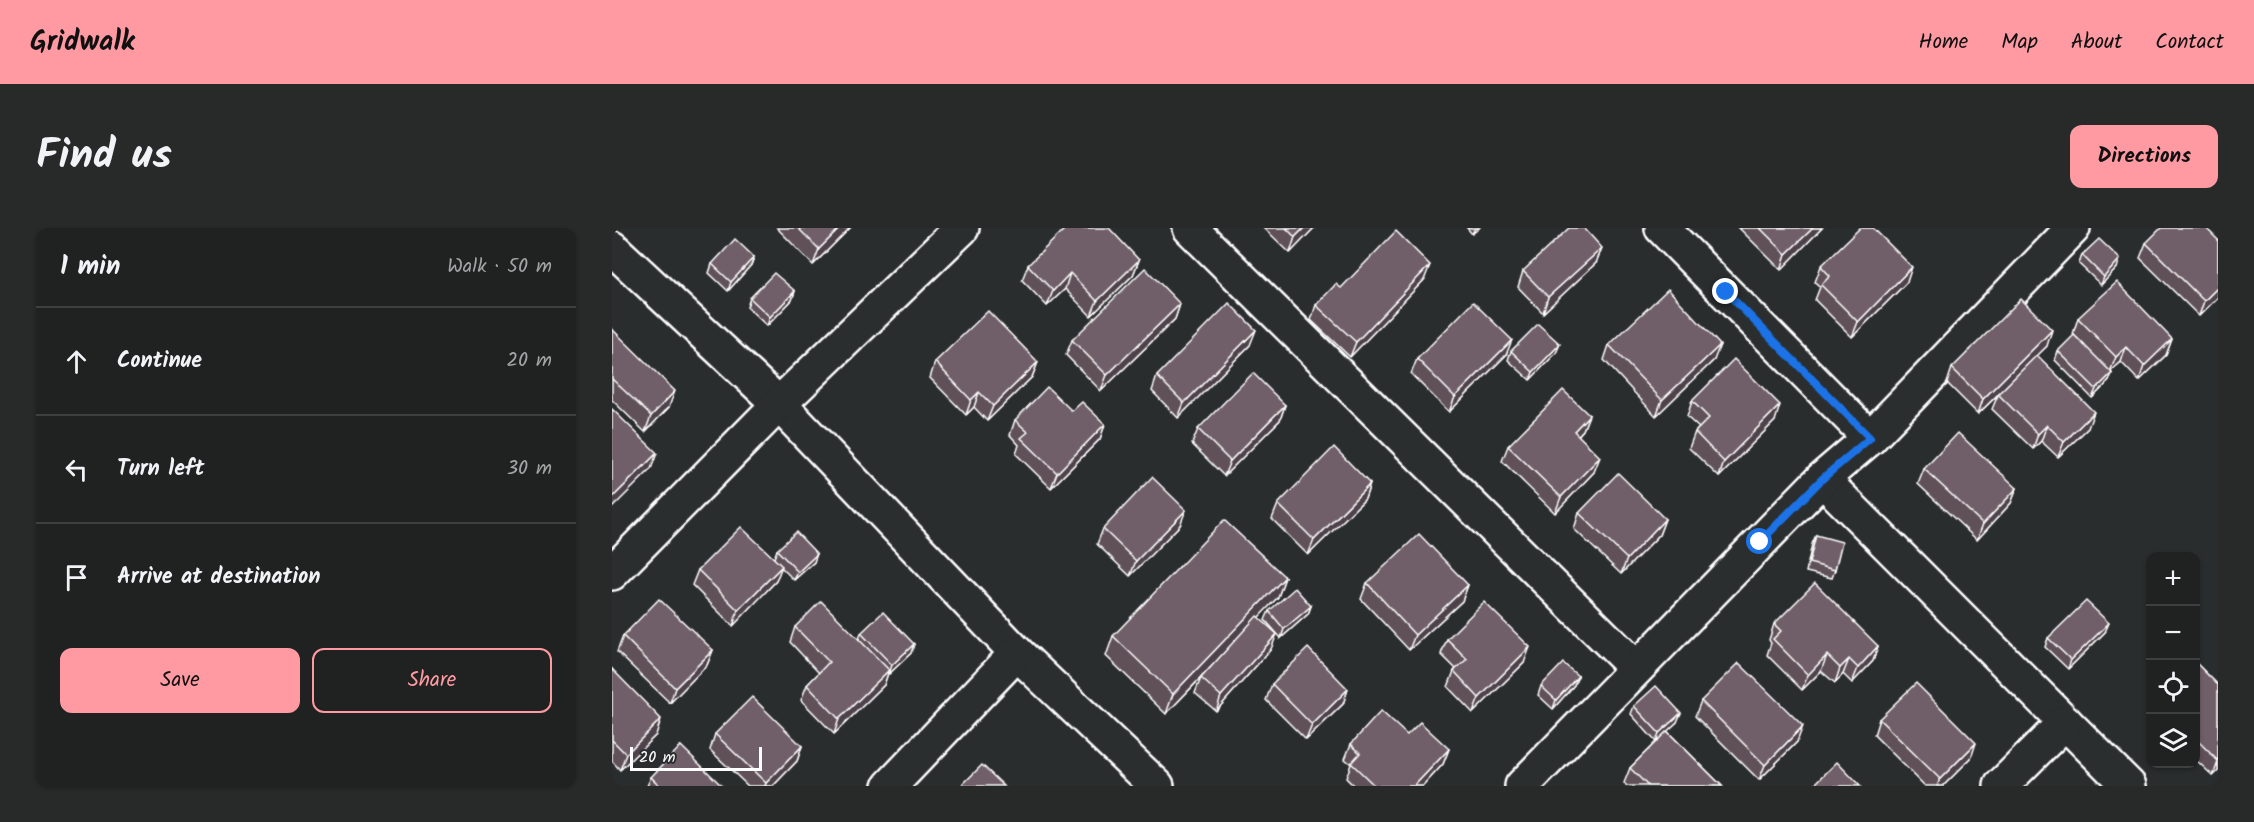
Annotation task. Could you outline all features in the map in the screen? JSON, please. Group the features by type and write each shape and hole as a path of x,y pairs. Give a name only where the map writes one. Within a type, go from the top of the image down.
{"street":[{"path":"612,573 779,404 962,228"},
{"path":"1190,228 1636,668"},
{"path":"1662,228 1870,438"},
{"path":"1522,786 1822,479 1870,438 2073,228"},
{"path":"612,248 779,404 1017,653 1157,786"},
{"path":"1822,479 2129,786"},
{"path":"890,786 1017,653"},
{"path":"2001,786 2065,722"}],"building":[{"path":"798,228 840,228 819,249"},
{"path":"1066,228 1109,228 1139,260 1097,301 1070,273 1053,291 1028,265"},
{"path":"1286,228 1304,228 1295,237"},
{"path":"1569,228 1584,228 1602,248 1548,297 1523,271"},
{"path":"1760,228 1813,228 1786,254"},
{"path":"1860,228 1873,228 1912,267 1858,322 1821,285 1830,276 1821,266"},
{"path":"2161,228 2206,228 2218,240 2218,287 2204,301 2146,243"},
{"path":"1396,231 1430,265 1356,342 1316,305 1336,284 1341,288"},
{"path":"735,239 754,257 731,282 712,264"},
{"path":"2099,239 2120,259 2104,277 2082,255"},
{"path":"1145,268 1180,304 1107,375 1072,340"},
{"path":"774,273 795,291 770,317 750,298"},
{"path":"2117,282 2172,339 2144,366 2126,347 2116,357 2078,318"},
{"path":"1668,289 1720,345 1662,400 1609,345"},
{"path":"2021,299 2052,330 1983,399 1952,368"},
{"path":"1473,302 1512,340 1455,397 1417,359"},
{"path":"1229,303 1256,330 1184,403 1157,376"},
{"path":"988,311 1038,362 993,406 979,392 971,400 935,362"},
{"path":"1538,324 1560,344 1533,372 1511,351"},
{"path":"612,329 675,391 651,416 612,379"},
{"path":"2074,335 2112,373 2096,389 2058,351"},
{"path":"2037,355 2094,412 2064,442 2047,425 2038,434 1998,394"},
{"path":"1734,359 1780,405 1724,462 1695,432 1709,418 1692,401"},
{"path":"1253,373 1285,405 1230,461 1198,429"},
{"path":"1047,387 1072,411 1082,402 1105,424 1057,473 1021,438 1028,432 1015,420"},
{"path":"1563,390 1589,415 1574,431 1600,457 1561,497 1508,446"},
{"path":"612,409 657,453 612,498"},
{"path":"1958,433 2017,488 1983,524 1924,469"},
{"path":"1334,447 1370,484 1314,540 1278,504"},
{"path":"1618,473 1665,519 1627,559 1579,513"},
{"path":"1152,477 1186,510 1136,561 1103,529"},
{"path":"1224,520 1285,577 1173,694 1113,636"},
{"path":"741,527 782,566 738,610 698,570"},
{"path":"796,532 817,554 798,572 777,550"},
{"path":"1419,534 1468,585 1415,635 1367,583"},
{"path":"1816,535 1842,542 1835,570 1809,563"},
{"path":"1815,583 1878,646 1858,668 1849,659 1840,668 1827,655 1808,675 1773,639 1781,631 1774,624"},
{"path":"1295,588 1311,606 1284,629 1269,611"},
{"path":"659,599 713,650 675,688 623,636"},
{"path":"821,601 889,670 839,719 807,685 829,662 795,627"},
{"path":"2086,601 2109,623 2071,660 2048,638"},
{"path":"1484,602 1530,647 1479,698 1454,671 1467,659 1447,639"},
{"path":"883,612 914,644 892,665 861,633"},
{"path":"1257,616 1277,634 1221,696 1201,678"},
{"path":"1308,648 1348,689 1312,725 1272,684"},
{"path":"1563,663 1578,676 1556,700 1541,686"},
{"path":"1739,663 1803,726 1765,765 1701,701"},
{"path":"2200,667 2218,685 2218,761 2200,743"},
{"path":"612,669 661,719 626,754 612,740"},
{"path":"1916,683 1976,743 1940,779 1879,719"},
{"path":"1656,686 1681,713 1659,733 1634,706"},
{"path":"752,697 802,746 766,783 715,734"},
{"path":"1381,711 1407,735 1420,722 1449,749 1414,786 1375,786 1351,763 1360,753 1351,744"},
{"path":"1667,731 1722,786 1648,786 1630,768"},
{"path":"681,746 722,786 660,786 651,777"},
{"path":"1837,762 1860,786 1813,786"},
{"path":"982,765 1004,786 961,786"}],"route":[{"path":"1726,292 1870,438 1822,479 1760,542"}]}
